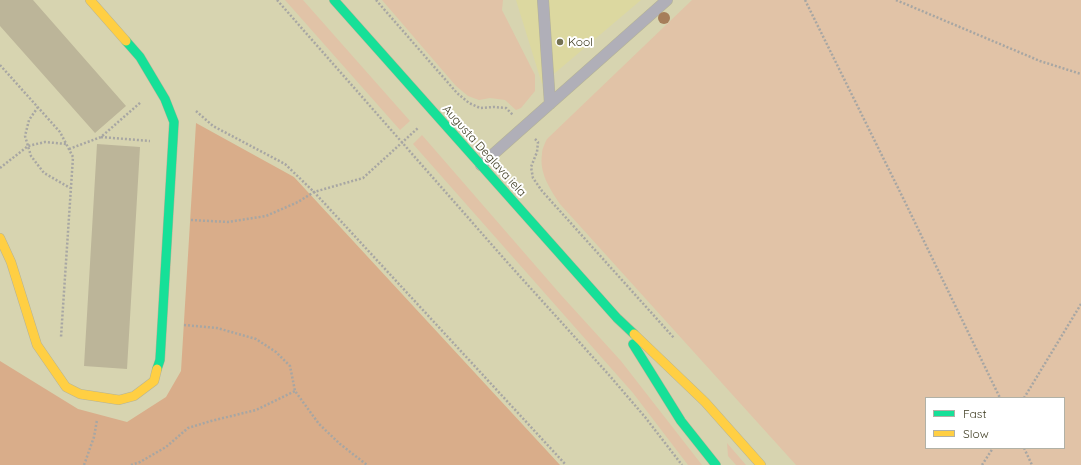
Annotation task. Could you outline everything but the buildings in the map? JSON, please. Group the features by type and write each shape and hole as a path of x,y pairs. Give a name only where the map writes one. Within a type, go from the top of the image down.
{"main road":[{"path":"0,238 11,262 37,345 66,387 80,394 119,400 134,396 154,381 160,360 174,122 165,99 140,57 90,0"},
{"name":"Augusta Deglava iela","path":"334,0 617,318 705,402 761,465"},
{"name":"Augusta Deglava iela","path":"617,318 681,421 716,465"}],"lane":[{"path":"543,0 550,104"},
{"path":"481,165 667,0"}],"path":[{"path":"277,0 609,375 645,417 682,465"},
{"path":"376,0 457,93 469,103 480,108 506,108 538,142 537,152 531,167 533,178 542,191 678,342"},
{"path":"805,0 1000,397"},
{"path":"896,0 1040,60 1081,74"},
{"path":"0,65 60,132 72,157 60,344"},
{"path":"69,149 101,137 158,88"},
{"path":"169,219 228,222 266,216 298,202 314,192 363,178 457,93"},
{"path":"165,99 196,111 213,126 285,164 314,192 566,465"},
{"path":"38,107 29,120 25,136 31,156 44,173 70,188"},
{"path":"101,137 173,142"},
{"path":"0,168 28,146 45,142 66,144"},
{"path":"1025,397 1081,304"},
{"path":"162,324 217,328 256,339 276,352 290,366 295,391 319,424 340,444 367,465"},
{"path":"131,465 140,462 166,447 188,428 256,410 295,391"},
{"path":"84,465 94,437 101,397"},
{"path":"982,465 992,449"},
{"path":"1024,449 1032,465"}],"shaded area":[{"path":"285,0 303,0 410,121 400,130"},
{"path":"382,0 503,0 502,10 535,75 535,91 521,108 516,110 505,100 490,98 479,100 468,96 456,86"},
{"name":"Kool","path":"516,0 641,0 542,84"},
{"path":"692,0 1081,0 1081,465 796,465 560,204 549,187 542,168 542,152 547,139"},
{"path":"196,123 294,177 560,465 0,465 0,361 78,409 127,422 166,397 181,371"},
{"path":"422,135 561,295 621,361 702,465 688,465 633,393 413,144"},
{"path":"727,443 746,465 736,465 728,456"}],"traffic: fast":[{"path":"334,0 617,318 634,334"},
{"path":"126,41 140,57 165,99 174,122 160,360 157,369"},
{"path":"633,344 681,421 716,465"}],"traffic: slow":[{"path":"90,0 126,41"},
{"path":"0,238 11,262 37,345 66,387 80,394 119,400 134,396 154,381 157,369"},
{"path":"634,334 705,402 761,465"}],"place":[{"name":"Kool","path":"560,42"}]}
